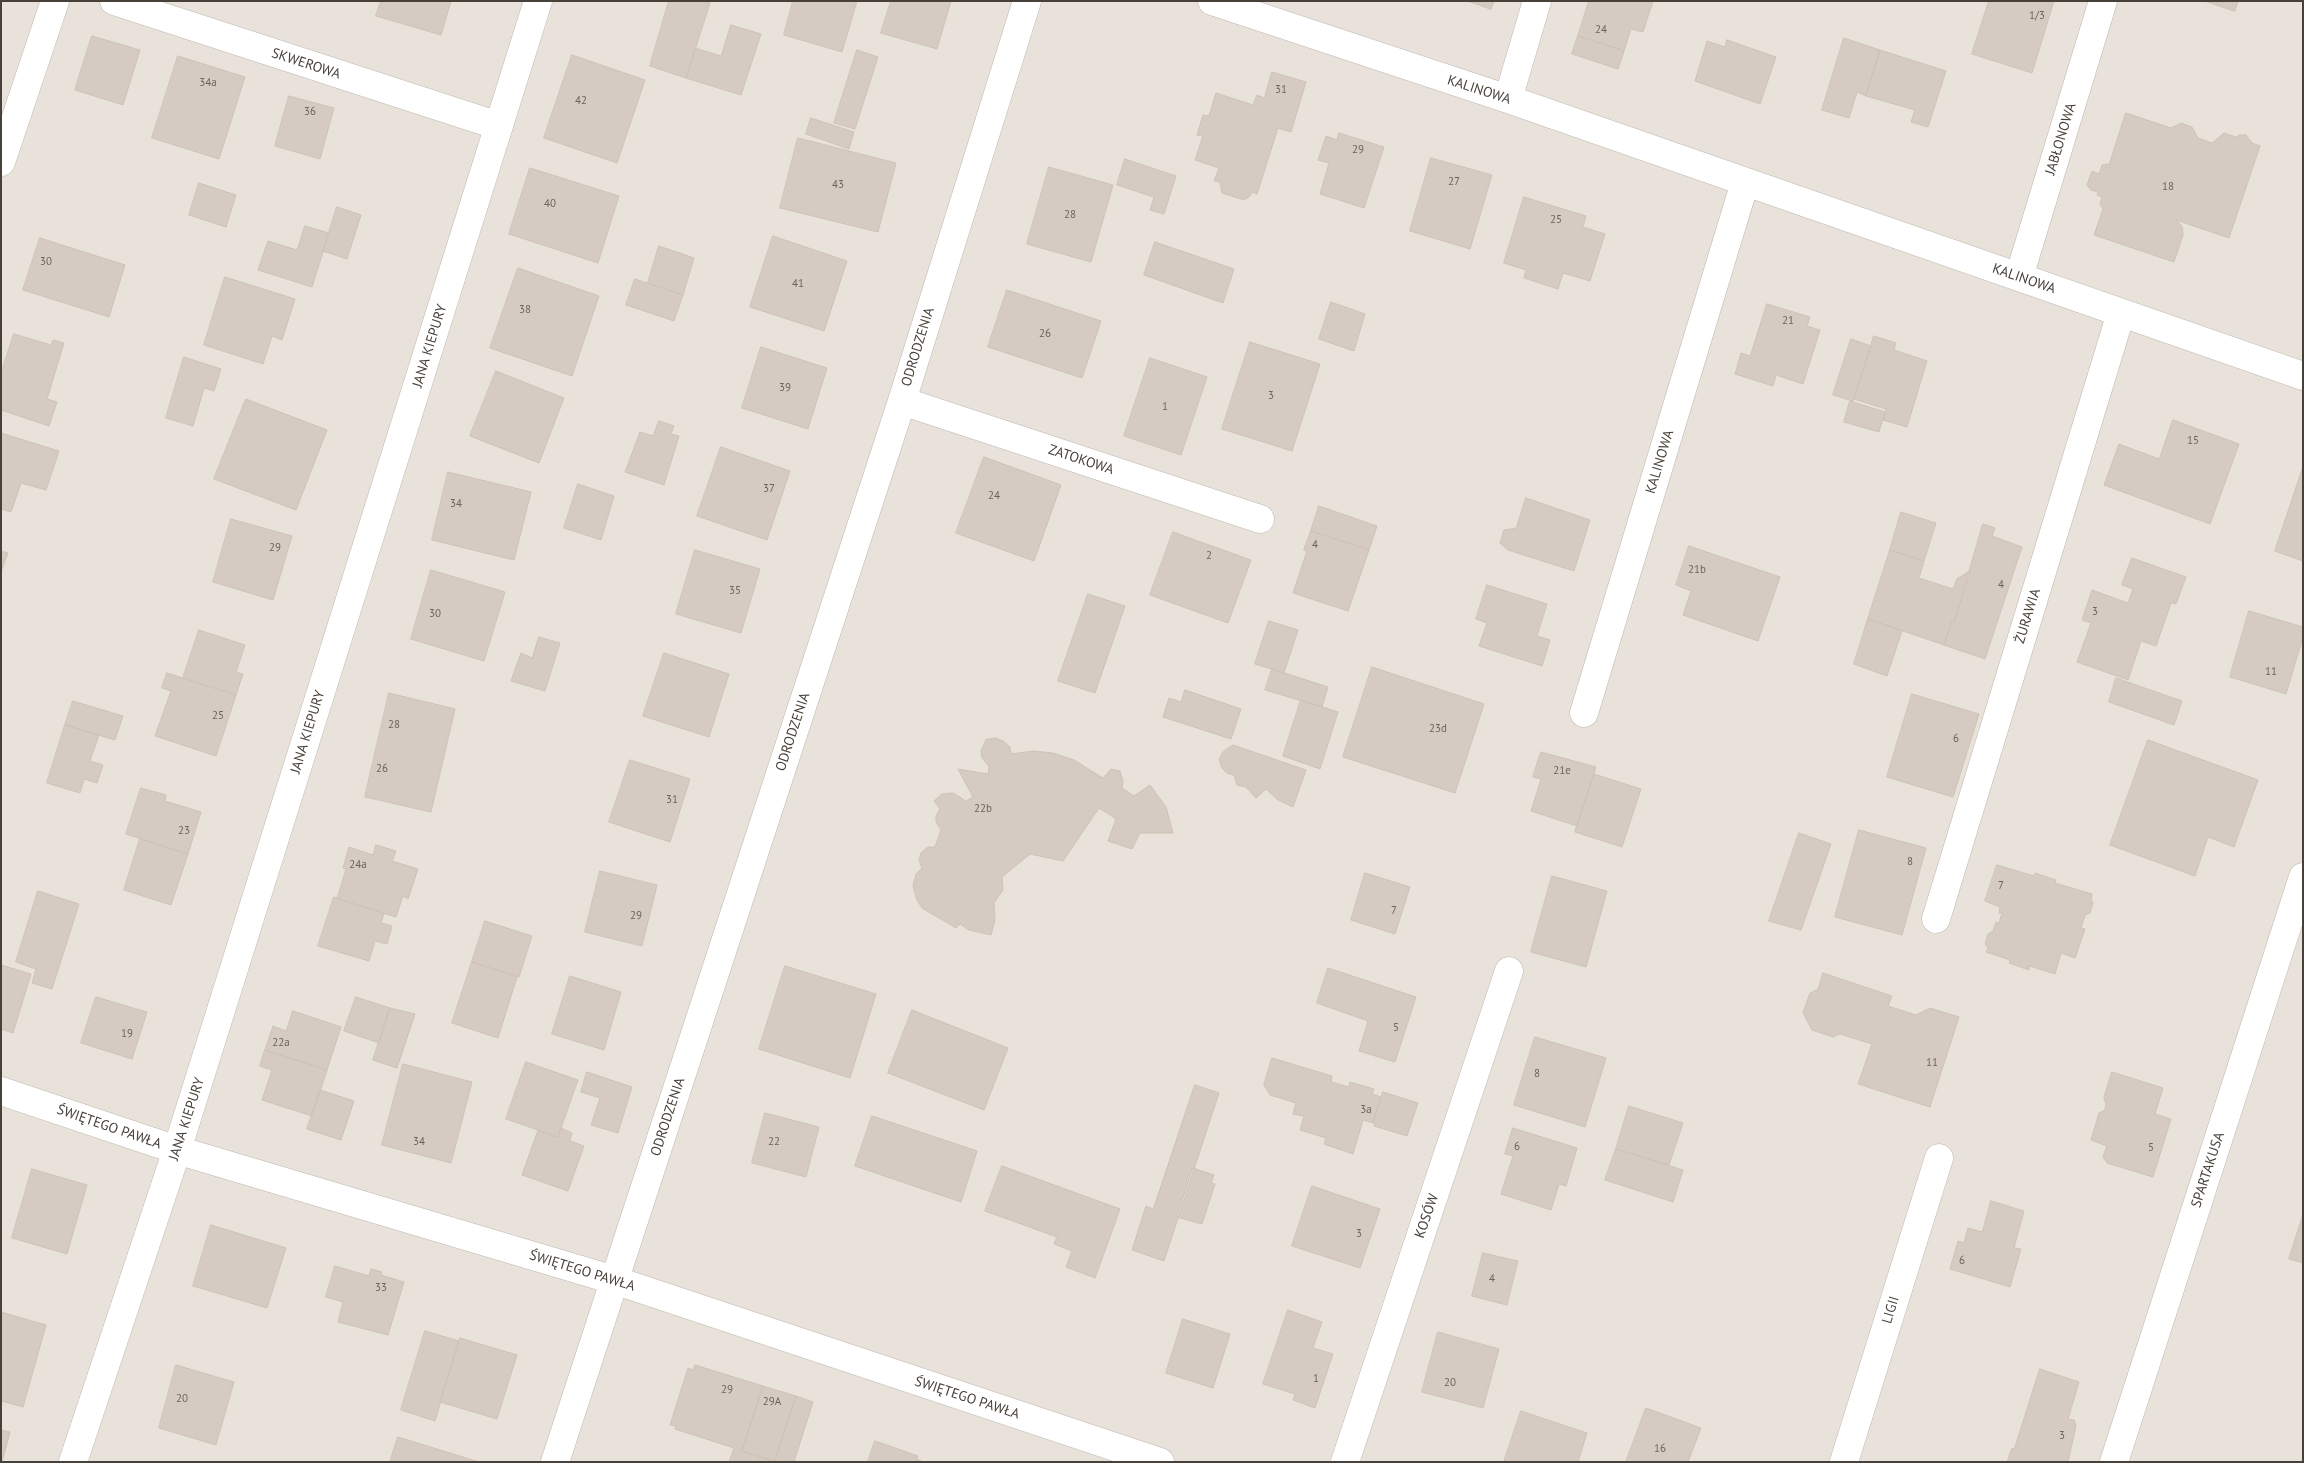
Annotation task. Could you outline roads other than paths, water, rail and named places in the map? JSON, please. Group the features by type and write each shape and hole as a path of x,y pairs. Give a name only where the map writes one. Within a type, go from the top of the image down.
{"street":[{"path":"1,162 55,1"},
{"name":"SKWEROWA","path":"114,1 499,126"},
{"name":"JANA KIEPURY","path":"73,1462 177,1150 538,1"},
{"name":"ODRODZENIA","path":"555,1462 902,401 1027,1"},
{"name":"KALINOWA","path":"1212,1 1508,100 2303,376"},
{"path":"1508,100 1537,1"},
{"name":"JABŁONOWA","path":"2019,277 2103,1"},
{"name":"KALINOWA","path":"1584,713 1745,182"},
{"name":"ŻURAWIA","path":"1936,919 2121,312"},
{"name":"ZATOKOWA","path":"902,401 1260,519"},
{"name":"SPARTAKUSA","path":"2114,1462 2303,877"},
{"name":"KOSÓW","path":"1345,1462 1509,971"},
{"name":"ŚWIĘTEGO PAWŁA","path":"1,1091 177,1150 614,1280 1160,1462"},
{"name":"LIGII","path":"1844,1462 1939,1158"}]}
